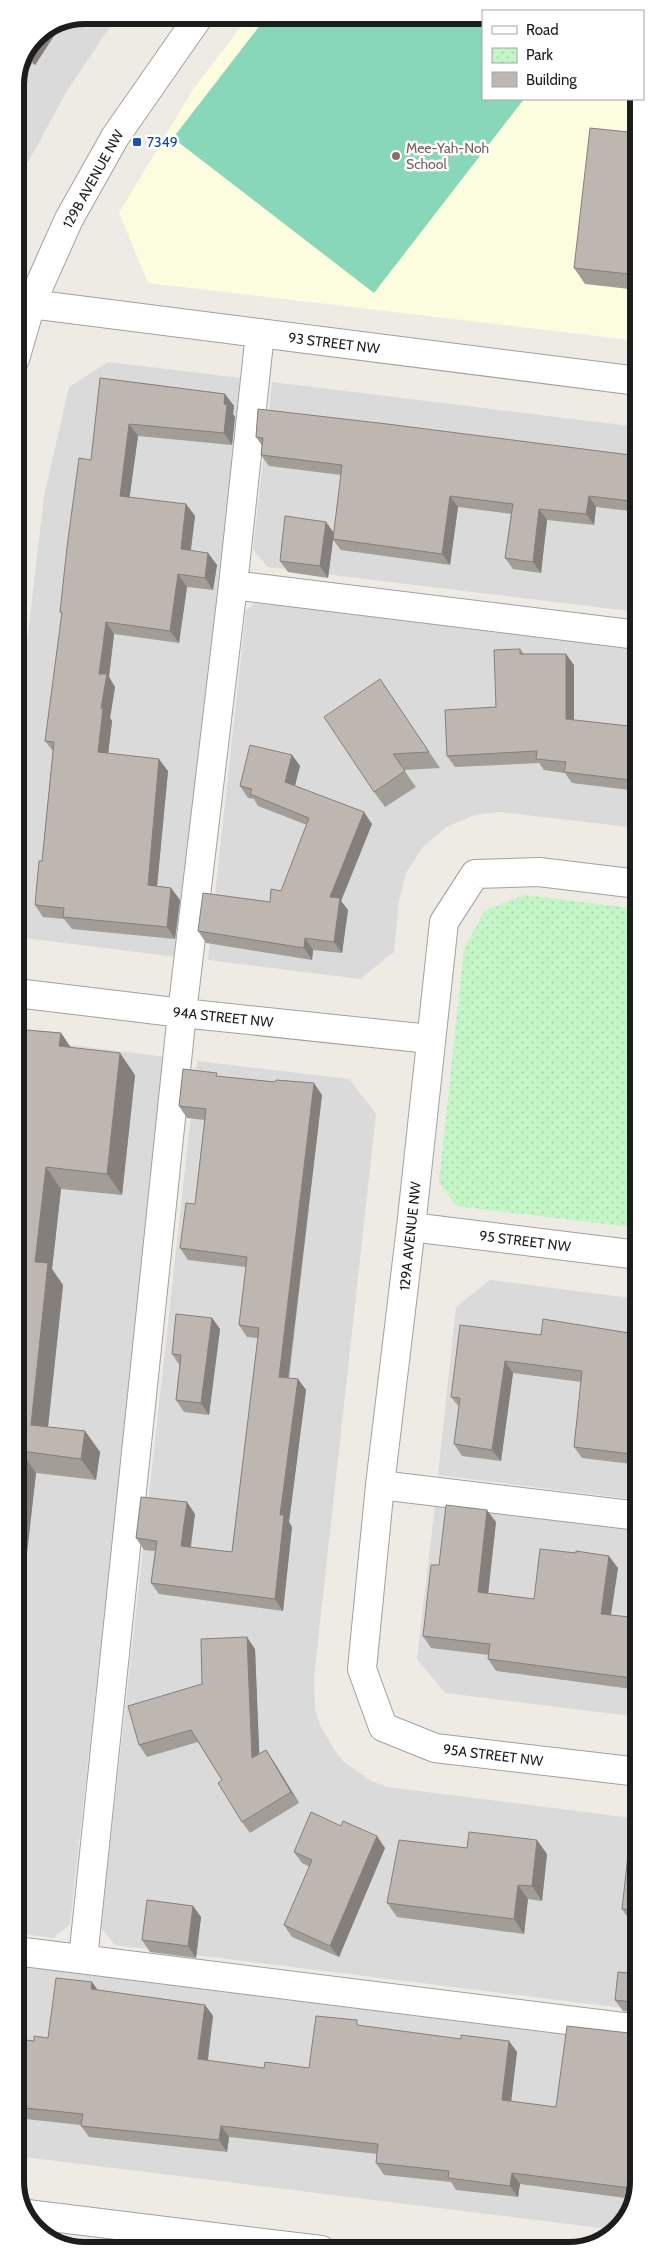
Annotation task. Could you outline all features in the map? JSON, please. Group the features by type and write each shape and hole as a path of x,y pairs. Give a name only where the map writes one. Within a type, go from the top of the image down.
{"street":[{"name":"129B AVENUE NW","path":"24,328 31,304 68,219 115,137 194,24"},
{"name":"93 STREET NW","path":"31,304 630,380"},
{"path":"83,1959 182,1013 233,584 260,333"},
{"path":"233,584 630,634"},
{"name":"129A AVENUE NW","path":"362,1669 380,1485 411,1227 444,922 476,874 539,872 630,883"},
{"name":"94A STREET NW","path":"24,994 182,1013 430,1039"},
{"name":"95 STREET NW","path":"411,1227 630,1254"},
{"path":"380,1485 630,1515"},
{"name":"95A STREET NW","path":"362,1669 383,1727 435,1748 630,1771"},
{"path":"24,1951 630,2028"},
{"path":"34,2215 256,2242"}],"shaded area":[{"path":"84,24 112,24 67,91 24,170 24,84 28,61 34,51 51,34 61,28"},
{"name":"Mee-Yah-Noh School","path":"243,24 482,24 482,100 630,100 630,340 148,283 119,213 194,88"},
{"path":"108,362 241,378 177,957 24,937 24,669 44,496 69,387"},
{"path":"272,382 630,426 630,611 267,567 253,549"},
{"path":"263,597 630,642 630,827 499,812 475,815 446,827 422,848 406,873 399,901 394,952 360,979 208,960 246,610"},
{"path":"24,1039 166,1057 70,1924 54,1938 24,1934"},
{"path":"197,1061 349,1079 376,1114 314,1677 315,1710 320,1725 335,1751 344,1762 371,1781 387,1787 630,1818 630,2009 115,1945 101,1928"},
{"path":"490,1280 630,1298 630,1499 438,1475 456,1307"},
{"path":"435,1505 630,1529 630,1716 445,1693 417,1659"},
{"path":"24,1965 630,2040 630,2190 622,2212 608,2229 24,2157"}],"green space":[{"path":"261,24 482,24 482,100 523,100 374,293 173,138"},
{"path":"525,895 630,908 630,1227 456,1206 439,1182 464,949 485,910"}],"building":[{"path":"590,128 630,132 630,274 574,268"},
{"path":"100,378 225,394 224,404 227,405 224,433 129,424 120,496 186,504 181,549 208,553 205,578 178,574 170,631 106,622 99,674 107,674 101,708 103,709 98,752 159,759 148,885 171,888 167,927 63,917 64,908 35,905 39,861 42,861 54,742 45,741 62,612 60,612 67,547 79,458 91,460"},
{"path":"258,409 630,455 630,501 589,496 586,514 539,509 533,562 505,558 513,504 450,496 442,554 333,539 342,465 261,455 263,438 256,437"},
{"path":"285,516 326,522 320,566 280,561"},
{"path":"520,649 520,654 566,654 566,719 628,726 628,721 630,721 630,780 564,772 566,762 536,759 537,751 447,756 445,710 496,707 494,650"},
{"path":"380,679 429,752 393,754 405,771 374,792 324,717"},
{"path":"250,745 292,755 285,782 364,812 330,897 340,898 334,942 305,938 304,948 198,931 203,893 270,902 271,889 281,891 309,818 250,794 252,789 240,786"},
{"path":"24,1030 61,1033 59,1046 120,1053 107,1174 46,1167 35,1262 48,1263 31,1425 85,1431 81,1459 24,1451"},
{"path":"183,1069 217,1073 216,1076 275,1082 276,1080 314,1083 279,1377 298,1379 280,1515 284,1515 275,1599 151,1583 157,1541 136,1538 141,1497 187,1502 181,1546 232,1552 259,1328 239,1325 247,1257 180,1248 186,1203 195,1204 206,1109 179,1106"},
{"path":"176,1314 212,1318 201,1403 176,1400 181,1355 172,1354"},
{"path":"543,1319 630,1333 630,1454 574,1447 582,1371 505,1361 492,1450 454,1444 460,1398 451,1397 460,1325 541,1335"},
{"path":"446,1505 487,1510 478,1592 534,1599 540,1549 576,1553 576,1551 609,1556 601,1614 630,1617 630,1678 488,1659 490,1644 423,1636 431,1565 439,1565"},
{"path":"247,1637 252,1758 266,1750 291,1792 242,1822 218,1783 222,1780 191,1730 139,1745 128,1706 202,1684 201,1639"},
{"path":"311,1812 341,1826 343,1821 377,1836 330,1946 284,1925 312,1860 294,1852"},
{"path":"469,1832 537,1840 532,1886 518,1885 514,1919 387,1903 399,1840 467,1848"},
{"path":"628,1855 630,1855 630,1910 622,1909"},
{"path":"147,1900 193,1906 188,1946 142,1940"},
{"path":"618,1972 630,1973 630,2002 615,2000"},
{"path":"56,1978 92,1982 91,1989 205,2005 198,2059 264,2068 265,2062 309,2068 316,2016 357,2020 357,2025 461,2039 461,2035 509,2041 502,2100 556,2107 567,2026 630,2033 630,2188 512,2173 510,2186 448,2178 449,2171 376,2163 378,2144 221,2126 219,2140 81,2126 83,2114 24,2108 24,2040 34,2041 34,2036 48,2038"}],"place":[{"name":"7349","path":"137,142"},
{"name":"Mee-Yah-Noh School","path":"396,156"}]}
